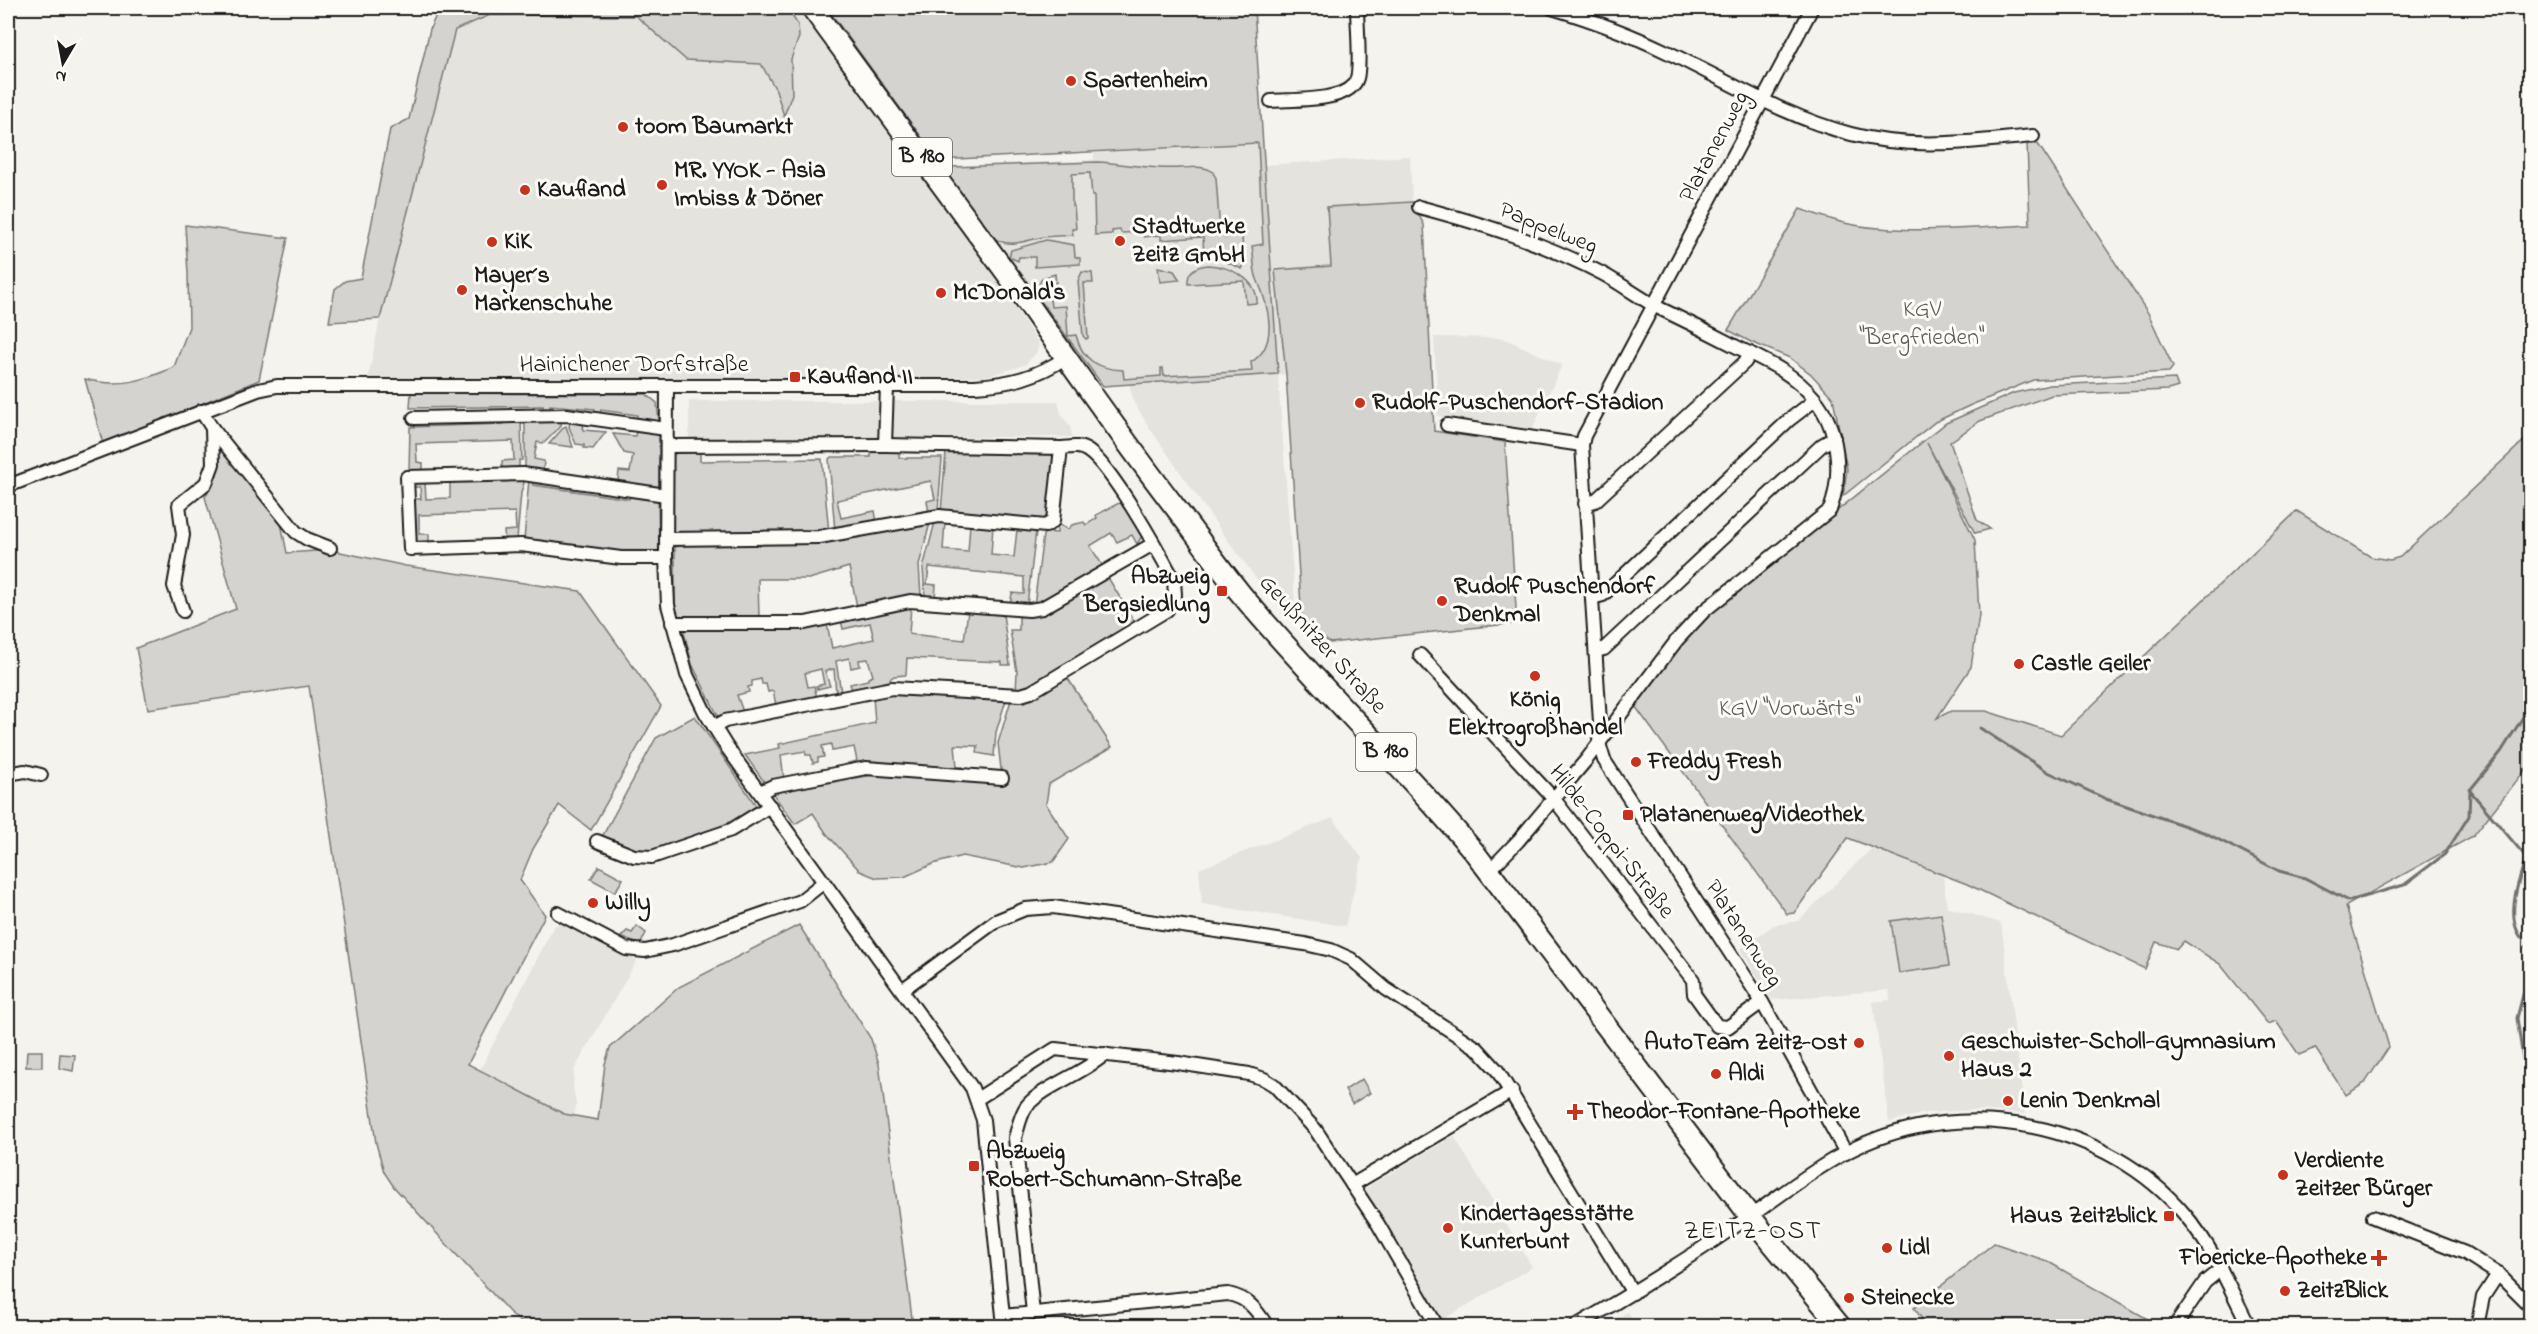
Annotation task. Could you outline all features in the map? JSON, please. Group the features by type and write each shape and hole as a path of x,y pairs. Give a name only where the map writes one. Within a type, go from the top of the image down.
{"main road":[{"name":"Geußnitzer Straße","path":"812,8 1016,286 1065,358 1241,594 1435,806 1488,871 1750,1216 1840,1326"}],"street":[{"path":"1271,101 1337,96 1350,89 1358,78 1357,8"},
{"path":"1552,8 1612,27 1668,52 1763,101 1851,134 1893,142 1935,144 2033,136"},
{"name":"Platanenweg","path":"1812,8 1584,436 1582,445 1585,504 1598,596 1596,651 1599,744 1604,759 1762,1002 1846,1153"},
{"name":"Pappelweg","path":"1419,207 1481,224 1545,246 1604,275 1653,306"},
{"path":"1488,871 1502,859 1599,744 1677,640 1706,610 1830,510 1838,466 1834,438 1828,421 1815,400 1780,367 1653,306"},
{"path":"1585,504 1595,501 1745,362 1750,353"},
{"name":"Hainichener Dorfstraße","path":"8,486 201,411 258,390 277,386 1005,384 1035,375 1065,358"},
{"path":"668,386 666,429 668,605 687,675 714,727 977,1099 985,1131 1004,1321 1033,1313 1228,1294 1241,1297 1255,1306 1267,1326"},
{"path":"885,445 887,386"},
{"path":"1598,596 1789,420 1815,400"},
{"path":"201,411 212,428 296,532 330,548"},
{"path":"414,418 567,415 666,429"},
{"path":"1447,425 1582,445"},
{"path":"183,611 174,586 183,535 179,505 207,483 213,464 212,428"},
{"path":"1596,651 1604,649 1822,444 1834,438"},
{"path":"667,446 885,445 1061,448 1078,446 1088,451 1107,470 1173,580 1175,595 1167,610 1031,692 1010,695 892,688 725,722 714,727"},
{"path":"666,539 819,537 939,516 1046,526 1053,521 1061,448"},
{"path":"666,495 523,474 407,477 410,549 521,545 621,558 666,558"},
{"path":"672,623 805,623 910,601 1029,610 1042,608 1153,544"},
{"name":"Hilde-Coppi-Straße","path":"1419,655 1554,799 1693,980 1694,994 1718,1026 1728,1027 1762,1002"},
{"path":"760,792 773,786 866,768 1002,778"},
{"path":"8,774 25,771 40,775"},
{"path":"597,841 634,856 652,857 730,830 770,806"},
{"path":"558,913 626,948 645,951 673,945 800,902 824,882"},
{"path":"902,990 996,921 1025,909 1053,907 1305,944 1331,950 1351,959 1386,989 1477,1048 1497,1070 1512,1091 1633,1293"},
{"path":"977,1099 1045,1053 1055,1049 1249,1074 1264,1079 1274,1085 1315,1129 1352,1185 1437,1326"},
{"path":"1033,1313 1015,1138 1020,1120 1026,1107 1037,1097 1105,1054"},
{"path":"1352,1185 1512,1091"},
{"path":"1576,1326 1633,1293 1846,1153 1896,1133 1958,1121 2012,1123 2065,1134 2116,1156 2140,1172 2165,1193 2187,1217 2210,1248 2249,1326"},
{"path":"2373,1217 2465,1253 2498,1274 2530,1306"},
{"path":"2175,1326 2205,1282 2221,1269"},
{"path":"2476,1326 2483,1297 2498,1274"}],"shaded area":[{"path":"787,8 827,8 944,172 951,166 1094,160 1094,153 1262,143 1264,165 1410,156 1412,202 1328,207 1332,266 1275,270 1286,374 1278,375 1295,603 1278,604 1271,598 1153,433 1134,403 1129,383 1103,386 1034,292 1013,304 1039,344 1037,352 1025,365 988,376 884,380 368,378 380,319 454,30 490,15 636,16 686,60 761,64 776,90 784,115 792,94 791,59 796,48 798,25"},
{"path":"1434,337 1503,338 1562,365 1531,432 1438,416"},
{"path":"689,401 1058,401 1061,414 1070,426 1072,437 689,438"},
{"path":"1333,818 1362,858 1345,926 1202,904 1199,869"},
{"name":"Geschwister-Scholl-Gymnasium Haus 2","path":"1872,848 1943,875 1947,907 2001,923 2025,1114 1978,1110 1925,1113 1889,1122 1873,1002 1890,1000 1889,990 1772,1000 1740,949 1774,925 1798,921"},
{"path":"561,923 568,924 637,960 574,1070 573,1086 576,1104 574,1116 564,1114 480,1070 554,926"},
{"name":"Kindertagesstätte Kunterbunt","path":"1454,1136 1532,1267 1442,1320 1364,1189"},
{"path":"1628,1312 1636,1326 1603,1326 1610,1322"}],"green space":[{"path":"439,8 787,8 798,25 799,37 791,59 792,94 784,116 776,90 761,64 686,60 636,16 490,15 455,30 380,319 329,322 335,289 345,281 361,278 390,129 409,119 430,29"},
{"path":"827,8 1254,8 1278,374 1103,386 1035,293 1042,278 1055,274 1056,283 1043,284 1043,298 1050,299 1051,307 1066,306 1068,336 1076,335 1082,351 1092,362 1106,368 1123,370 1124,379 1161,376 1161,368 1163,368 1164,376 1252,371 1251,362 1260,355 1269,335 1268,312 1255,271 1252,246 1263,244 1258,143 938,160"},
{"name":"KGV \"Bergfrieden\"","path":"2027,144 2038,144 2148,313 2173,367 2169,372 2033,380 1935,422 1843,496 1847,469 1833,398 1811,374 1790,358 1728,330 1800,209 1844,223 1888,229 1937,230 2030,225"},
{"path":"1097,162 1159,168 1201,167 1212,171 1216,178 1220,233 1225,238 1242,230 1242,269 1220,259 1204,257 1203,237 1161,240 1161,235 1144,237 1143,232 1121,233 1120,230 1112,231 1112,234 1095,235 1094,196 1092,196 1090,173 1072,174 1072,206 1074,206 1076,229 1072,229 1073,235 1043,237 1017,243 1004,242 992,236 944,172 952,167"},
{"name":"Rudolf-Puschendorf-Stadion","path":"1412,202 1424,225 1434,431 1505,442 1517,623 1330,643 1302,621 1286,374 1275,270 1331,266 1327,207"},
{"path":"185,225 288,238 259,380 103,444 85,379 109,383 131,382 174,367 189,327"},
{"path":"1046,240 1074,245 1075,257 1080,258 1080,264 1035,267 1035,257 1019,257 1018,261 1009,257 1011,250"},
{"path":"1208,265 1225,268 1241,275 1253,287 1257,303 1246,304 1244,281 1188,284 1193,270"},
{"path":"1158,267 1174,271 1180,280 1160,282"},
{"path":"1082,272 1092,273 1093,283 1084,283 1088,338 1086,339 1083,336 1078,281"},
{"name":"KGV \"Vorwärts\"","path":"2175,379 2178,387 2168,390 2052,395 1980,421 1950,442 1977,520 1990,529 1975,533 1927,443 1975,540 1979,615 1971,667 1937,718 1951,711 1986,711 2061,735 2297,511 2371,557 2390,560 2400,557 2530,435 2530,764 2473,836 2346,906 2389,1047 2365,1083 2346,1095 2315,1048 2299,1055 2276,1021 2268,1024 2220,964 2184,941 2177,949 2156,942 2145,969 1967,884 1848,838 1794,913 1787,914 1635,706 1680,645 1714,610 1946,423 2014,393 2050,385"},
{"path":"411,393 646,394 657,403 659,422 637,422 637,415 601,410 600,417 594,415 595,409 550,405 550,412 544,412 543,406 410,408"},
{"path":"561,419 561,426 544,443 537,442 534,459 544,461 543,471 525,469 525,420"},
{"path":"504,420 521,420 522,460 519,460 519,469 502,469 502,461 514,460 513,441 416,444 417,462 423,463 423,471 409,472 410,427 504,424"},
{"path":"570,421 584,422 583,430 606,432 593,449 584,448 584,445 576,444 569,427"},
{"path":"566,426 573,447 549,444 564,427"},
{"path":"637,428 659,434 659,486 657,488 618,481 619,471 630,472 633,455 624,453 613,434 635,436"},
{"path":"216,439 241,467 281,523 287,553 331,550 406,566 580,591 661,706 591,830 559,805 533,849 520,880 545,915 468,1064 564,1114 598,1120 605,1064 610,1048 679,987 799,925 871,1039 879,1064 913,1326 526,1326 512,1315 394,1187 384,1172 376,1143 309,686 148,709 136,648 236,609 205,497 214,482 218,469 219,456"},
{"path":"871,450 899,451 899,458 942,458 938,510 929,513 927,501 935,499 931,481 837,500 841,518 875,511 877,523 835,531 829,459 831,457 871,457"},
{"path":"684,451 700,452 700,461 822,459 829,533 673,532 671,455"},
{"path":"946,452 1050,453 1055,456 1047,520 941,512"},
{"path":"529,478 532,479 533,485 629,499 630,496 639,497 640,494 658,499 659,550 632,554 613,553 524,541"},
{"path":"523,479 517,539 505,541 504,531 516,530 515,512 419,515 419,534 429,534 429,543 416,545 411,499 421,499 420,487 412,487 414,483 432,481 425,483 426,499 450,498 450,483 443,481"},
{"path":"1121,502 1142,536 1137,544 1132,535 1117,542 1111,533 1090,546 1103,566 1034,606 1043,535 1046,532 1057,533 1057,524 1068,529 1072,525 1084,522 1086,525 1097,518 1096,515"},
{"path":"935,522 945,522 943,550 968,552 970,524 993,526 991,555 1014,557 1017,529 1036,531 1027,605 1010,605 1012,593 1024,594 1024,577 929,567 927,584 936,585 935,598 925,597 923,568"},
{"path":"930,523 919,565 921,596 857,607 849,567 809,579 758,579 759,618 675,616 675,547 692,544 845,540"},
{"path":"1106,574 1135,623 1028,688 1016,692 1017,672 1010,630 1019,630 1019,617 1043,613"},
{"path":"911,606 909,634 964,640 968,611 1003,614 1010,665 1002,665 1002,662 907,658 906,675 894,676 890,679 891,684 852,690 850,684 868,680 873,676 868,659 859,660 860,666 851,668 849,658 836,661 841,692 836,693 834,669 825,671 830,686 817,689 816,686 824,684 821,669 805,673 808,687 814,686 817,698 776,705 773,691 768,692 766,684 762,684 761,679 752,681 752,686 748,687 749,692 737,695 743,712 718,716 692,664 683,628 827,624 832,648 874,639 870,623 843,629 841,620"},
{"path":"1067,677 1112,747 1049,784 1046,804 1069,839 1053,862 1024,868 962,856 933,864 904,877 877,878 860,871 826,833 813,813 795,824 773,794 873,775 1002,778 998,743 1011,700"},
{"path":"898,694 1006,700 996,732 994,756 977,753 978,746 955,745 957,767 963,767 963,771 894,764 849,768 848,763 857,761 854,747 832,751 831,744 822,746 824,757 818,758 818,762 813,763 811,755 806,755 805,751 781,755 784,780 765,783 745,755 780,748 779,744 875,723 873,696"},
{"path":"695,716 757,807 727,826 652,850 632,850 602,837 656,738"},
{"path":"599,866 623,879 615,892 591,879"},
{"path":"1941,914 1949,966 1899,973 1891,921"},
{"path":"637,926 646,933 640,945 621,937 627,931 632,933"},
{"path":"27,1051 42,1051 42,1067 26,1067"},
{"path":"60,1054 75,1055 73,1071 59,1068"},
{"path":"1362,1079 1370,1093 1352,1104 1345,1090"},
{"path":"1994,1243 2047,1261 2158,1325 1927,1326 1914,1308"}],"waterway":[{"path":"2470,790 2501,752 2530,706"},
{"path":"1980,728 2048,772 2106,799 2206,833 2279,871 2305,878 2349,901 2404,885 2445,854 2469,816 2470,790"},
{"path":"2471,792 2526,857 2517,887 2514,909 2516,928 2521,937"},
{"path":"2527,946 2530,951"},
{"path":"2530,968 2517,1018 2526,1079 2530,1083"}],"place":[{"name":"Spartenheim","path":"1071,81"},
{"name":"toom Baumarkt","path":"623,127"},
{"name":"MR. YYOK - Asia Imbiss & Döner","path":"662,185"},
{"name":"Kaufland","path":"525,190"},
{"name":"Stadtwerke Zeitz GmbH","path":"1120,241"},
{"name":"KiK","path":"492,242"},
{"name":"Mayer´s Markenschuhe","path":"462,290"},
{"name":"McDonald's","path":"941,293"},
{"name":"Kaufland II","path":"795,377"},
{"name":"Rudolf-Puschendorf-Stadion","path":"1360,403"},
{"name":"Abzweig Bergsiedlung","path":"1222,591"},
{"name":"Rudolf Puschendorf Denkmal","path":"1442,601"},
{"name":"Castle Geiler","path":"2019,664"},
{"name":"König Elektrogroßhandel","path":"1535,676"},
{"name":"Freddy Fresh","path":"1636,762"},
{"name":"Platanenweg/Videothek","path":"1628,815"},
{"name":"Willy","path":"593,903"},
{"name":"AutoTeam Zeitz-Ost","path":"1859,1043"},
{"name":"Geschwister-Scholl-Gymnasium Haus 2","path":"1949,1056"},
{"name":"Aldi","path":"1716,1074"},
{"name":"Lenin Denkmal","path":"2008,1101"},
{"name":"Theodor-Fontane-Apotheke","path":"1575,1112"},
{"name":"Abzweig Robert-Schumann-Straße","path":"974,1166"},
{"name":"Verdiente Zeitzer Bürger","path":"2283,1175"},
{"name":"Haus Zeitzblick","path":"2169,1216"},
{"name":"Kindertagesstätte Kunterbunt","path":"1448,1228"},
{"name":"Lidl","path":"1887,1248"},
{"name":"Floericke-Apotheke","path":"2379,1258"},
{"name":"ZeitzBlick","path":"2285,1291"},
{"name":"Steinecke","path":"1849,1298"}],"district":[{"name":"ZEITZ-OST","path":"1753,1232"}]}
